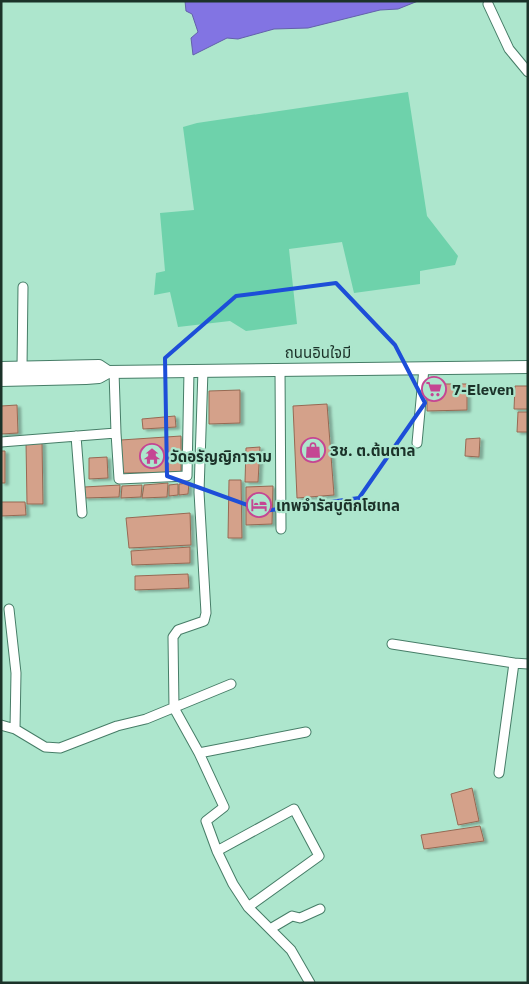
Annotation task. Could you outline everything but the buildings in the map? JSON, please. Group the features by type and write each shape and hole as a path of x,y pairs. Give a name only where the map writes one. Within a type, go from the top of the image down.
{"main road":[{"name":"ถนนอินใจมี","path":"1,368 99,366 111,372"},
{"name":"ถนนอินใจมี","path":"1,380 86,378 99,377 111,372 528,367"}],"street":[{"path":"488,4 509,49 528,72"},
{"path":"22,367 23,287"},
{"path":"417,444 424,368"},
{"path":"280,369 281,529"},
{"path":"203,370 199,492 206,613 204,621 178,630 173,637 174,708 199,753 224,807 206,822 233,884 248,907 290,950 310,983"},
{"path":"111,372 120,479 187,476 189,371"},
{"path":"1,442 116,433"},
{"path":"76,436 82,513"},
{"path":"9,610 16,673 15,730"},
{"path":"392,644 528,664"},
{"path":"499,774 514,662"},
{"path":"1,725 15,730 44,747 60,748 117,726 146,719 231,684"},
{"path":"199,753 306,732"},
{"path":"217,851 294,810 307,832 319,856 248,907"},
{"path":"270,929 292,916 300,918 320,909"}],"highlighted area":[{"path":"336,283 395,345 425,403 359,498 264,511 167,476 165,358 236,296"}],"green space":[{"path":"408,92 427,216 458,256 455,265 420,271 420,284 354,293 342,242 289,249 297,324 246,331 230,321 178,327 170,292 154,295 156,273 165,271 160,213 194,210 183,127 197,123"}],"shaded area":[{"path":"185,1 418,1 398,9 380,10 308,28 274,29 238,39 227,38 193,55 191,38 198,32 192,14 186,11"}],"place":[{"name":"7-Eleven","path":"434,389"},
{"name":"3ช. ต.ต้นตาล","path":"313,450"},
{"name":"วัดอรัญญิการาม","path":"152,456"},
{"name":"เทพจำรัสบูติกโฮเทล","path":"259,505"}]}
